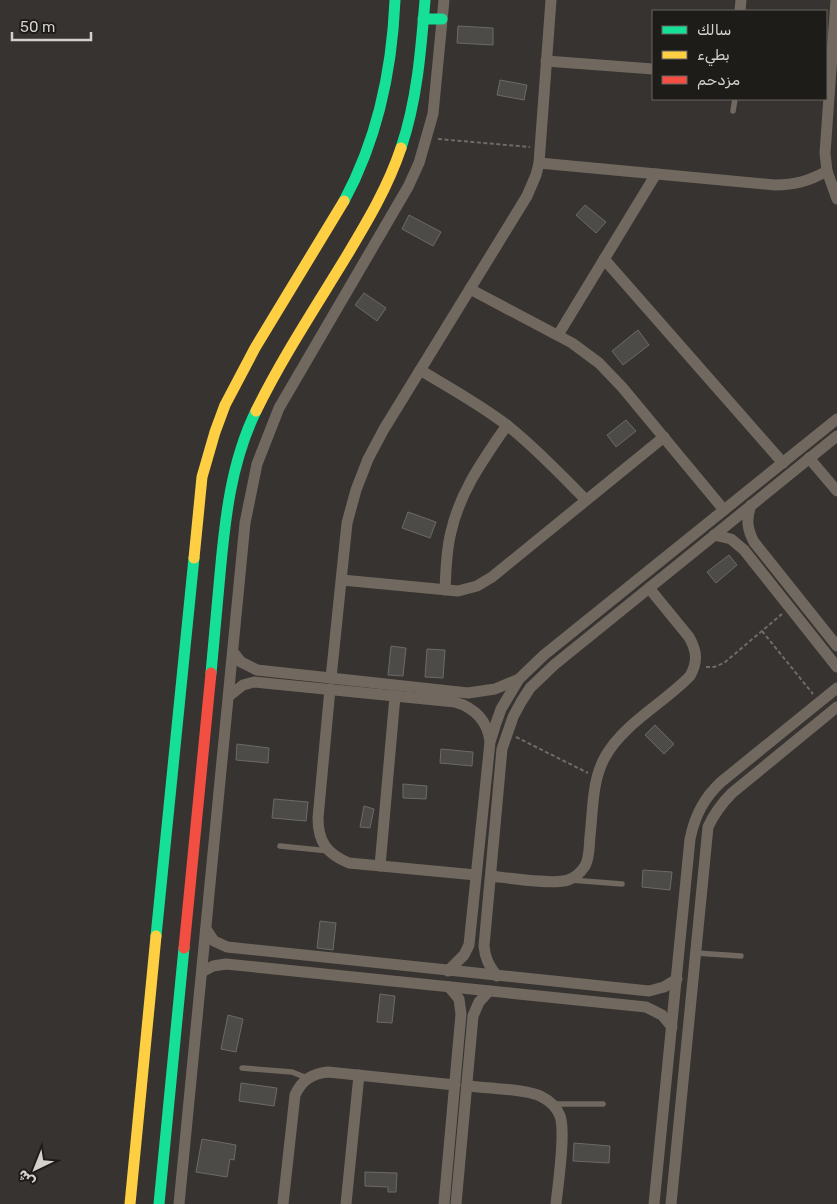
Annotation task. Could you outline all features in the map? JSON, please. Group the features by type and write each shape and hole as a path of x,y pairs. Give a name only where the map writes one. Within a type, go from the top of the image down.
{"street":[{"path":"130,1204 202,477 212,441 241,373 354,183 368,149 380,115 388,79 394,43 396,0"},
{"path":"159,1204 224,534 232,484 240,451 252,419 268,388 381,196 396,161 408,124 417,86 424,0"},
{"path":"179,1204 246,516 257,464 279,408 408,187 419,163 428,138 436,89 444,0"},
{"path":"476,875 349,863 338,859 322,841 318,830 318,818 347,523 356,490 368,458 527,196 536,175 539,163 551,0"},
{"path":"836,0 825,153 827,171 837,199"},
{"path":"423,19 442,19"},
{"path":"546,61 652,70"},
{"path":"539,163 775,185 793,185 811,180 827,171"},
{"path":"558,335 656,174"},
{"path":"604,259 782,463"},
{"path":"470,289 558,335 586,352 611,374 724,510"},
{"path":"420,370 477,404 507,425 534,448 586,500"},
{"path":"490,742 501,709 519,680 544,655 837,419"},
{"path":"445,590 446,553 457,509 466,488 507,425"},
{"path":"497,976 485,957 484,946 502,749 513,717 521,702 541,676 837,436"},
{"path":"342,580 445,590 467,590 485,582 664,437"},
{"path":"809,458 837,491"},
{"path":"751,505 747,524 749,534 837,646"},
{"path":"714,536 738,544 837,667"},
{"path":"491,876 557,882 568,880 582,870 588,854 597,778 604,758 612,745 623,734 690,676 695,666 694,646 689,637 649,588"},
{"path":"233,652 240,662 251,668 395,696 455,702 466,705 484,720 489,731 490,742 469,945 460,960 448,971"},
{"path":"229,696 237,688 254,682 331,683 468,693 494,689 519,680"},
{"path":"654,1204 693,823 700,807 710,792 837,688"},
{"path":"380,866 395,696"},
{"path":"671,1204 708,827 722,802 837,708"},
{"path":"206,929 214,941 227,947 448,971 649,991 664,987 677,979"},
{"path":"202,972 213,966 226,964 646,1008 662,1015 672,1027"},
{"path":"449,987 455,992 461,1006 461,1086 456,1204"},
{"path":"444,1204 473,1016 479,1002 489,991"},
{"path":"283,1204 295,1095 307,1078 328,1072 528,1093 541,1096 553,1104 560,1116 563,1130 556,1204"},
{"path":"346,1204 359,1075"}],"lane":[{"path":"734,100 734,111"},
{"path":"280,846 329,851"},
{"path":"568,880 622,884"},
{"path":"695,952 741,956"},
{"path":"242,1068 292,1072 307,1078"},
{"path":"553,1104 603,1104"}],"path":[{"path":"428,138 540,148"},
{"path":"695,666 714,667 724,663 790,608"},
{"path":"762,631 820,702"},
{"path":"507,733 597,778"}],"building":[{"path":"458,26 493,28 493,45 457,43"},
{"path":"500,80 527,85 524,100 497,95"},
{"path":"585,205 606,222 596,233 576,215"},
{"path":"409,215 441,232 433,246 402,229"},
{"path":"364,293 386,308 377,321 355,305"},
{"path":"638,330 649,345 623,365 612,351"},
{"path":"626,420 636,431 616,447 607,435"},
{"path":"408,512 436,522 430,538 402,528"},
{"path":"729,555 737,565 716,583 707,572"},
{"path":"391,646 406,648 403,676 388,675"},
{"path":"427,649 445,650 443,678 425,677"},
{"path":"655,725 674,744 664,754 645,735"},
{"path":"237,744 269,748 268,763 236,760"},
{"path":"441,749 473,752 472,766 440,763"},
{"path":"403,784 427,786 426,799 403,798"},
{"path":"274,799 308,802 306,821 272,818"},
{"path":"364,806 374,809 370,828 360,827"},
{"path":"643,870 672,872 670,890 642,887"},
{"path":"320,921 336,923 333,950 317,948"},
{"path":"380,994 395,996 392,1023 377,1022"},
{"path":"228,1015 243,1019 236,1052 221,1049"},
{"path":"241,1083 277,1088 274,1106 239,1101"},
{"path":"202,1139 236,1145 234,1160 230,1159 227,1177 196,1172"},
{"path":"574,1143 610,1146 609,1163 573,1161"},
{"path":"365,1172 397,1173 396,1192 388,1192 388,1187 365,1186"}],"traffic: fast":[{"path":"344,201 366,153 381,104 391,52 395,0"},
{"path":"401,148 415,94 425,0"},
{"path":"423,19 442,19"},
{"path":"211,673 222,553 230,491 247,430 256,411"},
{"path":"156,936 194,558"},
{"path":"159,1204 184,948"}],"traffic: slow":[{"path":"256,411 288,352 369,217 390,177 401,148"},
{"path":"194,558 202,477 225,405 255,348 344,201"},
{"path":"130,1204 156,936"}],"traffic: jam":[{"path":"184,948 211,673"}]}
